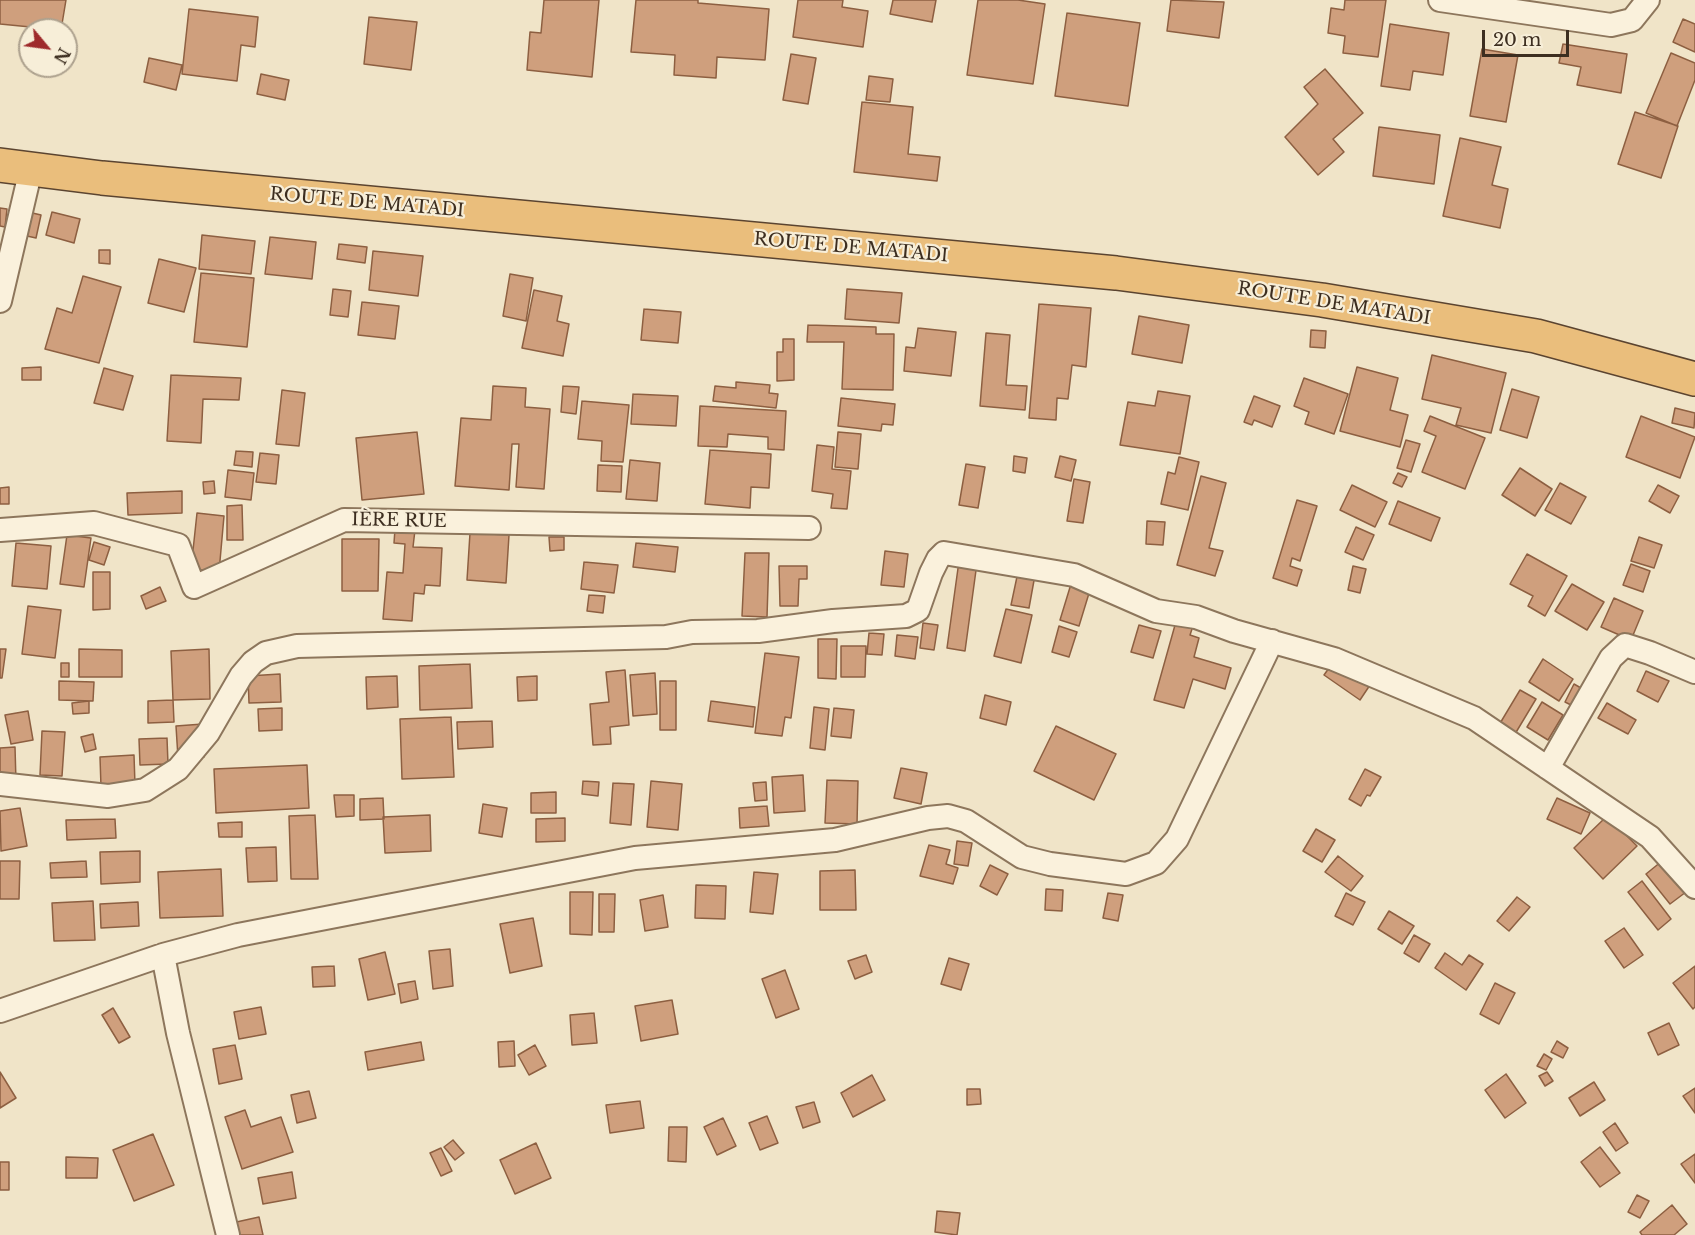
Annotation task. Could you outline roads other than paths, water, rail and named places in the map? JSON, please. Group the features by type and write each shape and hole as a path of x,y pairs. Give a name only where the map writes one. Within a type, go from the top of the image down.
{"highway":[{"name":"ROUTE DE MATADI","path":"15,167 1116,273 1322,300 1536,336 1695,380"}],"street":[{"path":"1440,0 1611,25 1632,20 1648,0"},
{"path":"0,301 15,167"},
{"name":"IÈRE RUE","path":"0,530 94,523 178,544 194,586 344,520 809,528"},
{"path":"0,784 108,796 145,790 178,769 208,732 242,676 253,662 266,653 297,646 666,638 716,630 758,631 832,621 906,616 918,610 931,573 944,553 1074,575 1156,611 1196,617 1334,659 1474,718 1650,837 1695,887"},
{"path":"0,1011 163,955 238,934 635,858 835,840 928,818 948,816 966,821 1022,857 1050,864 1126,874 1156,863 1177,839 1272,641"},
{"path":"1548,768 1611,658 1625,645 1650,652 1695,672"},
{"path":"163,955 178,1033 228,1235"}]}
